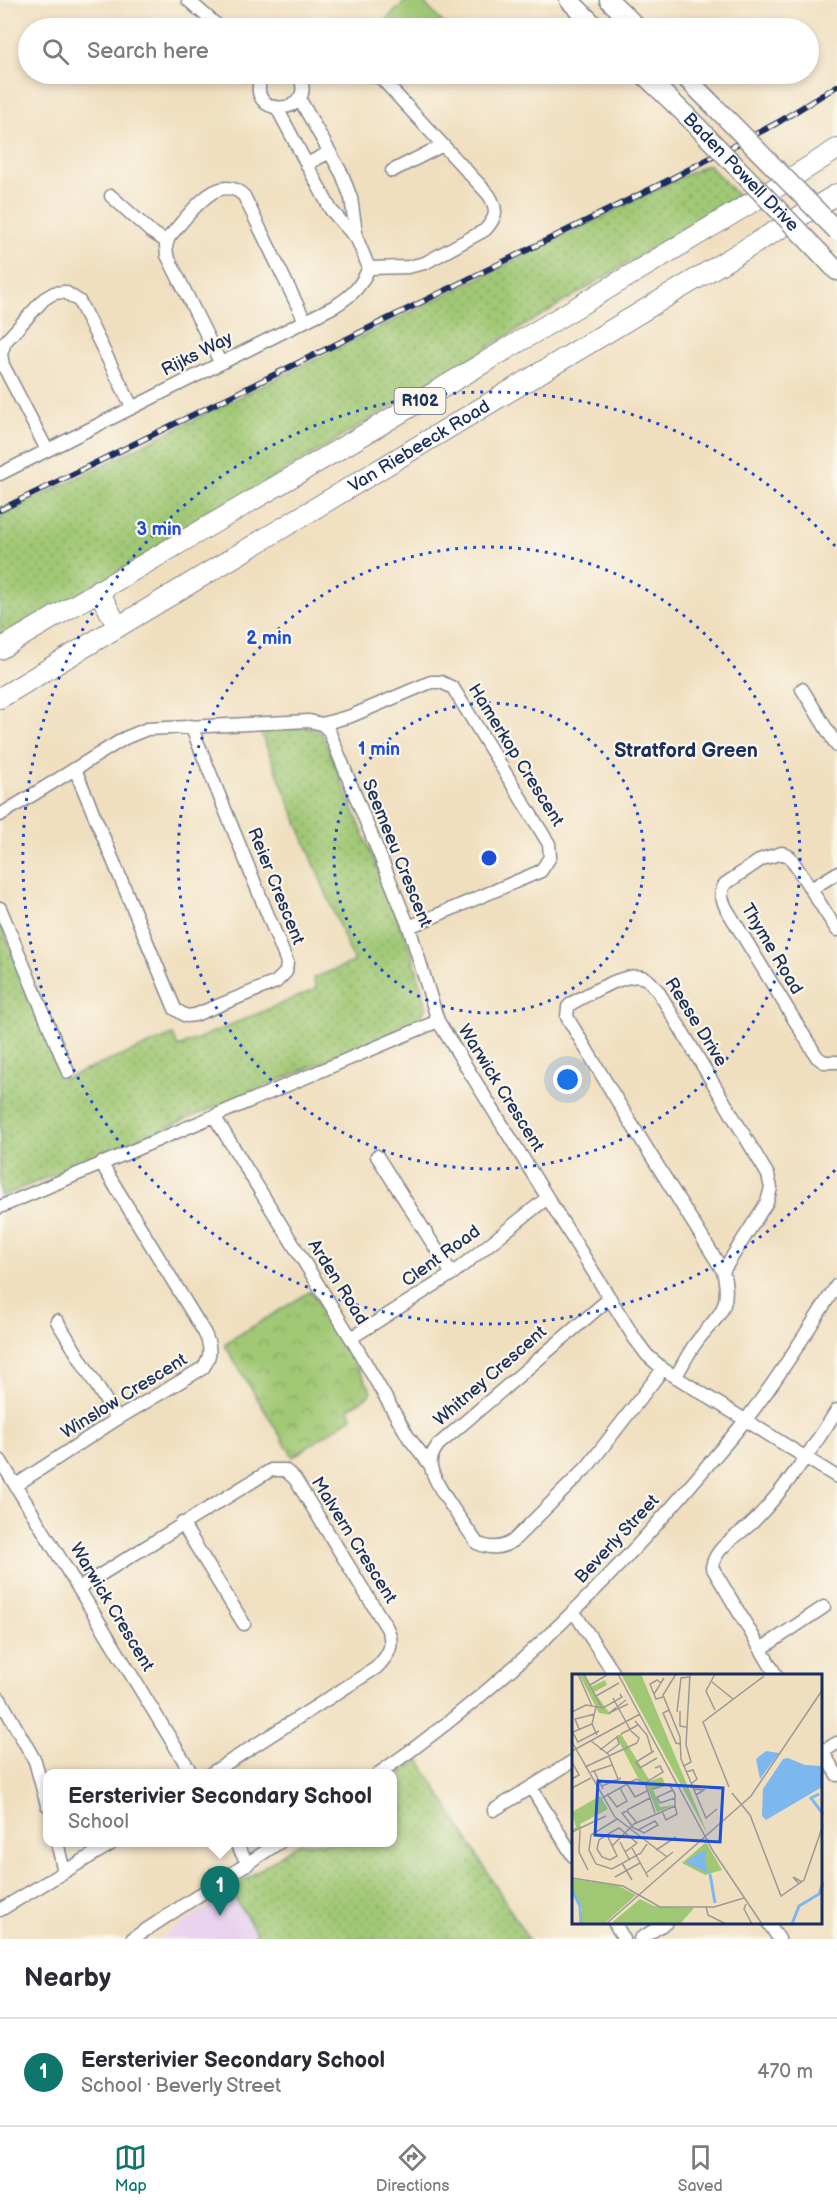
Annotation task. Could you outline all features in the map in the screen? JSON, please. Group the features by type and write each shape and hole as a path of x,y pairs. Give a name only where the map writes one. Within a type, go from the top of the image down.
{"main road":[{"path":"569,0 587,18"},
{"path":"609,0 628,18"},
{"name":"Baden Powell Drive","path":"653,84 837,271"},
{"name":"Baden Powell Drive","path":"692,84 837,231"},
{"name":"R102","path":"0,649 390,419 837,149"},
{"name":"Van Riebeeck Road","path":"0,698 837,194"},
{"path":"98,590 118,627"}],"street":[{"path":"189,0 209,18"},
{"path":"259,84 260,95 264,101 277,108 331,210 357,239"},
{"path":"277,108 291,106 299,98 303,88 302,84"},
{"path":"299,98 330,152 351,198 357,239 369,268 408,267 425,263 477,235 493,222 496,214 495,205 489,195 387,84"},
{"path":"392,171 443,145"},
{"path":"307,164 330,152"},
{"path":"220,362 167,255 167,242 210,193 220,188 236,190 247,201 305,321"},
{"path":"111,195 150,231 167,242"},
{"name":"Rijks Way","path":"0,474 349,297 360,287 369,268"},
{"path":"46,450 3,365 1,354 5,342 49,295 65,292 79,301 132,407"},
{"name":"Hamerkop Crescent","path":"322,724 351,716 431,682 448,684 453,688 549,844 550,856 541,871 409,927"},
{"path":"802,689 837,746"},
{"path":"0,815 139,731 156,728 309,720 322,724"},
{"name":"Seemeeu Crescent","path":"322,724 329,731 409,927 438,1021"},
{"name":"Reier Crescent","path":"75,769 175,1009 182,1015 195,1015 276,982 284,976 287,962 191,726"},
{"name":"Thyme Road","path":"837,930 790,857 782,853 772,854 745,869 725,884 721,893 726,908 817,1057 824,1062 837,1062"},
{"path":"812,889 837,873"},
{"path":"0,908 68,1072"},
{"name":"Reese Drive","path":"675,1376 725,1305 727,1284 723,1271 567,1017 568,1007 572,1003 624,978 642,977 658,991 768,1175 771,1188 768,1202 723,1271"},
{"name":"Warwick Crescent","path":"0,1207 438,1021 641,1347 663,1369 837,1477"},
{"name":"Arden Road","path":"214,1116 351,1338 409,1438 430,1466"},
{"path":"377,1156 452,1274"},
{"name":"Winslow Crescent","path":"16,1485 117,1419 202,1368 211,1351 204,1332 101,1163"},
{"name":"Clent Road","path":"351,1338 452,1274 547,1198"},
{"name":"Beverly Street","path":"384,1769 432,1735 574,1612 664,1516 754,1409 837,1284"},
{"name":"Whitney Crescent","path":"430,1466 432,1455 438,1445 610,1298"},
{"path":"57,1321 117,1419"},
{"path":"430,1466 438,1483 477,1543 487,1547 505,1546 513,1541 588,1466 663,1369"},
{"path":"775,1674 712,1567 714,1558 721,1547 740,1535 755,1520 807,1458 837,1410"},
{"name":"Warwick Crescent","path":"0,1460 190,1769"},
{"name":"Malvern Crescent","path":"79,1588 271,1470 285,1470 295,1479 387,1628 392,1642 386,1658 376,1668 216,1769"},
{"path":"182,1523 244,1624"},
{"path":"761,1649 825,1607"},
{"path":"574,1612 614,1674"},
{"path":"0,1699 36,1761 43,1787"},
{"path":"822,1750 837,1743"},
{"path":"822,1752 837,1775"},
{"path":"494,1810 572,1762"},
{"path":"531,1787 572,1854"},
{"path":"58,1847 64,1872"},
{"path":"0,1910 106,1847"},
{"path":"238,1847 248,1864"},
{"path":"132,1939 273,1847"},
{"path":"615,1924 624,1939"},
{"path":"640,1939 665,1924"},
{"path":"769,1924 779,1939"}],"shaded area":[{"path":"232,1893 260,1939 158,1939"}],"green space":[{"path":"407,0 421,0 438,18 388,18"},
{"path":"708,164 738,196 0,644 0,516"},
{"path":"311,727 321,733 324,738 412,953 426,1005 421,1018 414,1024 0,1197 0,922 64,1079 173,1035 178,1047 316,989 313,978 354,962 259,728"},
{"path":"311,1291 371,1393 349,1408 352,1417 293,1457 224,1344"},
{"path":"419,1760 528,1939 260,1939 230,1890 293,1847 397,1847 397,1775"}],"railway":[{"path":"0,510 665,182 777,123 837,86"}],"place":[{"name":"Eersterivier Secondary School","path":"220,1916"}],"district":[{"name":"Stratford Green","path":"686,751"}]}
